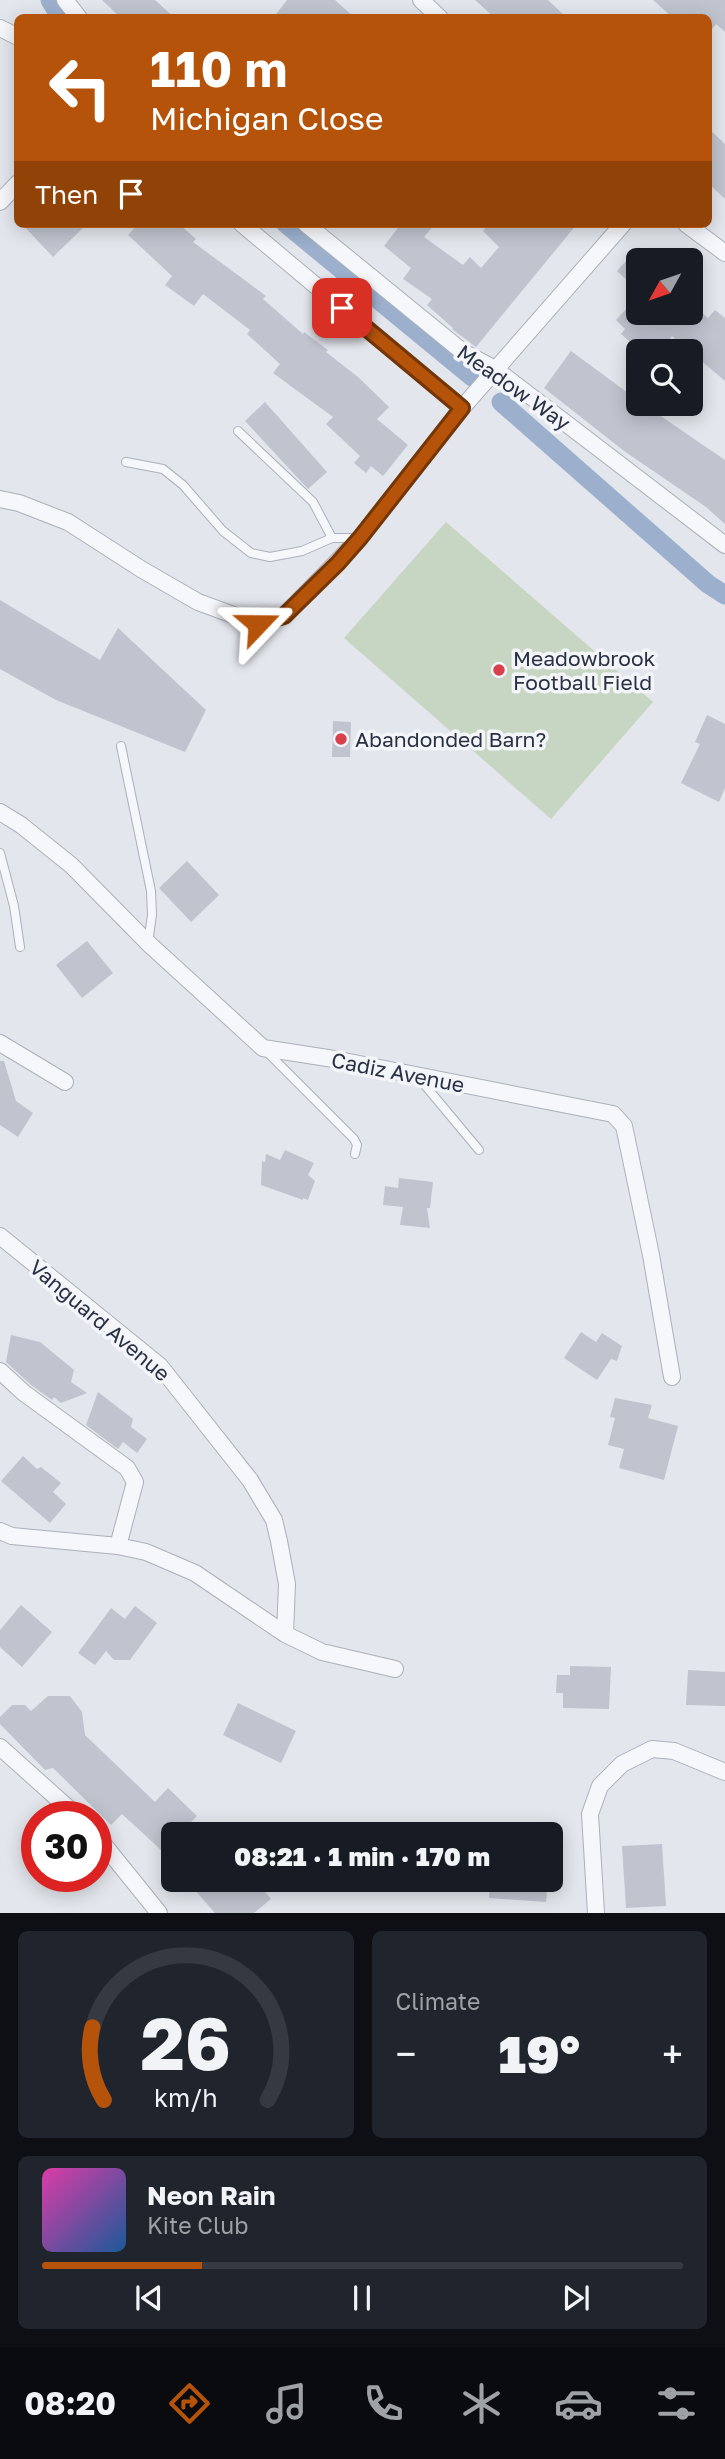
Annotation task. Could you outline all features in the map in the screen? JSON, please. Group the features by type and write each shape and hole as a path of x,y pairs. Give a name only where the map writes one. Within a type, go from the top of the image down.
{"street":[{"path":"65,0 76,14"},
{"path":"421,0 436,14"},
{"path":"0,202 14,187"},
{"path":"247,228 462,408"},
{"name":"Meadow Way","path":"311,228 463,352 495,369 725,545"},
{"path":"0,499 19,503 68,522 198,602 258,624 284,616 360,538 462,408 619,228"},
{"path":"691,228 725,253"},
{"path":"0,812 21,825 71,865 148,943 263,1048"},
{"path":"0,1042 65,1082"},
{"name":"Cadiz Avenue","path":"263,1048 613,1114 624,1126 673,1377"},
{"name":"Vanguard Avenue","path":"0,1236 160,1366 250,1480 274,1520 279,1541 287,1584 285,1634"},
{"path":"0,1371 24,1393 127,1468 132,1475 135,1482 118,1546"},
{"path":"0,1531 12,1536 118,1546 146,1552 195,1573 285,1634 322,1652 395,1669"},
{"path":"0,1747 60,1801"},
{"path":"596,1913 590,1814 600,1786 622,1764 652,1749 674,1751 725,1772"},
{"path":"112,1855 159,1913"}],"lane":[{"path":"238,431 313,502 332,538"},
{"path":"126,463 163,469 183,485 223,531 251,553 281,555 302,551 332,538 360,538"},
{"path":"121,746 151,891 152,915 148,943"},
{"path":"0,853 14,906 20,947"},
{"path":"263,1048 354,1139 357,1145 355,1154"},
{"path":"416,1075 479,1150"}],"green space":[{"name":"Meadowbrook Football Field","path":"446,522 653,702 551,819 344,638"}],"building":[{"path":"102,0 155,0 171,14 117,14"},
{"path":"287,0 335,0 351,14 276,14"},
{"path":"475,0 548,0 563,14 491,14"},
{"path":"653,0 725,0 725,32 716,24 712,29 712,14 669,14"},
{"path":"712,132 725,144 725,199 712,187"},
{"path":"26,228 83,228 53,257"},
{"path":"134,228 184,228 196,239 193,242 266,296 263,299 358,377 389,407 377,419 408,445 383,476 371,466 366,473 354,463 360,456 326,424 333,417 273,373 280,364 247,334 250,330 203,294 194,306 165,285 172,276 128,235"},
{"path":"398,228 432,228 424,237 463,265 470,257 481,268 499,247 483,231 486,228 574,228 476,347 427,305 432,299 403,279 411,268 384,246"},
{"path":"626,261 626,279 617,271"},
{"path":"626,309 626,326 704,326 704,315 708,318 715,310 725,318 725,381 703,362 703,339 676,339 672,336 670,339 627,339 621,334 625,329 616,320"},
{"path":"571,351 626,391 626,416 661,416 725,460 725,524 706,507 624,451 544,388"},
{"path":"265,402 327,472 308,489 245,421"},
{"path":"0,600 100,660 118,628 206,710 185,752 56,700 0,669"},
{"path":"707,715 725,724 725,788 719,802 681,783 700,744 695,742"},
{"name":"Abandonded Barn?","path":"333,721 351,722 350,757 332,757"},
{"path":"187,861 219,895 191,922 159,888"},
{"path":"87,941 113,973 82,998 56,965"},
{"path":"0,1061 4,1061 16,1101 33,1113 18,1137 0,1125"},
{"path":"285,1150 314,1163 308,1175 315,1181 308,1200 261,1185 262,1161 265,1162 266,1154 280,1160"},
{"path":"399,1178 433,1182 430,1208 427,1208 430,1228 400,1225 403,1207 383,1205 385,1186 398,1188"},
{"path":"581,1332 596,1342 602,1333 622,1346 617,1361 611,1359 597,1380 564,1358"},
{"path":"11,1335 40,1342 74,1370 71,1382 87,1393 61,1403 31,1385 6,1362"},
{"path":"98,1392 133,1419 131,1427 147,1439 137,1453 123,1442 118,1449 86,1425"},
{"path":"615,1398 652,1405 648,1418 678,1426 664,1480 619,1468 624,1449 608,1445 615,1418 610,1417"},
{"path":"23,1456 37,1469 41,1467 61,1483 53,1492 66,1504 50,1523 1,1481"},
{"path":"21,1605 52,1632 22,1667 0,1647 0,1630"},
{"path":"135,1606 157,1623 130,1660 114,1660 106,1651 95,1665 78,1653 111,1608 125,1619"},
{"path":"570,1666 611,1667 609,1709 563,1708 563,1693 556,1693 557,1675 570,1675"},
{"path":"688,1670 725,1672 725,1706 686,1705"},
{"path":"48,1696 70,1696 82,1712 85,1735 155,1802 168,1788 197,1816 191,1822 161,1822 161,1850 122,1814 112,1824 112,1801 87,1801 53,1768 45,1770 0,1724 0,1717 12,1705 25,1705 31,1711"},
{"path":"238,1703 296,1731 281,1763 223,1735"},
{"path":"662,1844 666,1906 626,1908 622,1846"},
{"path":"197,1892 265,1892 271,1899 254,1913 215,1913"},
{"path":"489,1892 547,1892 546,1902 489,1898"}],"waterway":[{"path":"50,0 59,14"},
{"path":"291,228 472,377"},
{"path":"501,402 708,584 725,595"}],"place":[{"name":"Meadowbrook Football Field","path":"499,670"},
{"name":"Abandonded Barn?","path":"341,739"}],"route":[{"path":"258,624 284,616 338,563 462,408 342,308"}]}
